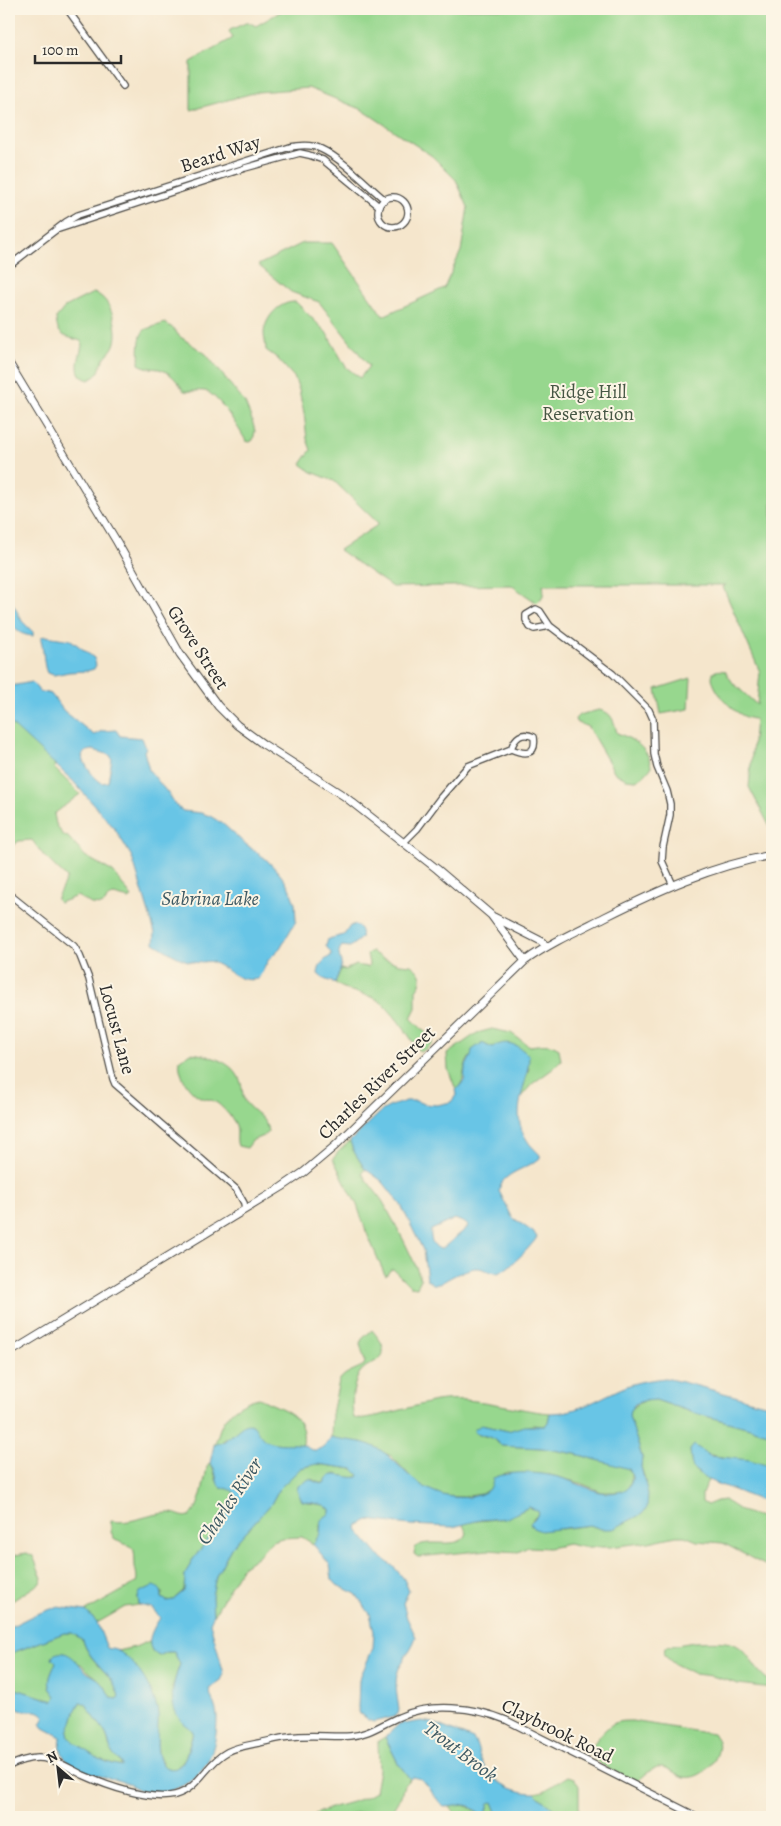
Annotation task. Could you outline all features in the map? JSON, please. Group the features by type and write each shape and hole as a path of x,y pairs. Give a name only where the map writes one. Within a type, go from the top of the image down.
{"street":[{"path":"66,9 123,86"},
{"name":"Beard Way","path":"9,266 55,230 78,215 232,164 301,145 320,148 334,157 385,200 396,198 405,203 408,213 405,222 395,227 386,226 379,217 380,206 324,160 300,153 245,168 168,195 55,230"},
{"path":"380,206 385,200"},
{"name":"Grove Street","path":"9,363 114,536 180,654 206,691 237,725 344,796 437,869 491,915 525,961"},
{"path":"550,626 613,674 648,710 653,718 656,767 667,791 670,804 670,815 662,861 673,885"},
{"path":"403,843 417,829 468,766 510,749"},
{"name":"Charles River Street","path":"9,1353 304,1172 525,961 546,946 673,885 725,866 772,855"},
{"name":"Locust Lane","path":"9,894 74,946 80,956 89,980 112,1079 115,1084 236,1189 244,1202 245,1209"},
{"path":"491,915 541,941 546,946"},
{"name":"Claybrook Road","path":"9,1766 27,1759 44,1758 88,1777 127,1790 163,1797 184,1792 214,1762 227,1752 247,1746 290,1737 358,1734 420,1710 464,1709 491,1714 608,1770 698,1817"}],"green space":[{"name":"Ridge Hill Reservation","path":"285,9 772,9 772,831 749,787 755,719 745,717 735,711 718,692 713,683 712,676 716,671 725,671 733,683 757,705 760,672 723,587 726,585 543,585 543,595 537,603 511,585 392,587 339,550 379,524 334,481 312,472 301,464 311,450 307,439 299,390 294,377 277,358 266,350 264,333 267,321 279,307 290,302 296,302 326,332 346,367 360,378 369,366 319,302 291,292 258,265 303,243 332,243 383,316 444,288 461,251 468,207 456,180 432,156 361,109 308,88 257,92 191,110 191,62 233,38 229,32 230,30 248,22 256,26"},
{"path":"93,293 104,299 108,305 114,320 116,336 114,345 102,362 98,373 89,380 83,378 78,370 81,341 63,335 58,329 56,318 65,307"},
{"path":"165,323 174,329 179,336 206,354 245,403 255,431 253,440 250,442 246,441 228,413 210,394 205,391 184,391 167,372 139,364 141,335 146,329"},
{"path":"691,678 689,709 661,714 656,689"},
{"path":"599,710 610,715 617,733 635,742 648,755 651,768 643,777 636,780 626,779 615,773 588,727 576,722 575,719 579,715"},
{"path":"9,720 55,761 54,768 80,794 54,814 56,824 62,834 68,837 85,856 113,872 132,897 129,899 114,895 108,897 105,903 101,905 91,904 77,896 59,903 57,897 67,878 44,856 32,840 19,841 9,848"},
{"path":"369,952 399,964 411,965 418,971 421,977 420,984 416,990 416,1008 411,1018 432,1039 432,1043 423,1051 417,1049 388,1009 378,1000 346,989 335,983 341,969 345,970 355,965 368,967 367,954"},
{"path":"492,1029 511,1033 529,1046 552,1045 559,1049 561,1060 554,1068 532,1084 520,1098 529,1068 495,1045 492,1048 482,1043 468,1060 462,1081 456,1090 448,1069 447,1054 477,1033"},
{"path":"190,1053 221,1061 233,1070 241,1083 245,1102 262,1119 268,1132 253,1140 247,1148 238,1146 236,1126 229,1115 215,1102 197,1096 182,1077 180,1060"},
{"path":"350,1141 353,1150 365,1169 362,1173 383,1202 413,1260 421,1279 417,1287 410,1286 393,1269 386,1276 384,1273 357,1205 333,1159"},
{"path":"372,1330 381,1342 383,1353 382,1357 362,1370 356,1380 352,1400 354,1418 360,1419 436,1401 450,1400 478,1401 550,1413 545,1426 533,1425 508,1431 481,1425 477,1434 492,1438 502,1446 542,1448 575,1454 625,1467 631,1472 631,1483 626,1490 602,1492 580,1483 550,1475 505,1473 491,1488 481,1494 462,1497 444,1496 427,1489 413,1479 391,1456 361,1442 344,1441 331,1437 332,1414 339,1381 347,1373 364,1365 365,1361 360,1344 362,1339"},
{"path":"259,1398 284,1410 297,1419 303,1434 302,1446 275,1443 262,1438 228,1437 219,1444 214,1445 226,1417 244,1403"},
{"path":"656,1400 691,1412 772,1434 772,1467 690,1450 692,1468 708,1480 702,1494 702,1502 707,1505 724,1500 741,1511 772,1521 772,1569 723,1543 697,1541 685,1536 610,1547 582,1547 568,1544 549,1548 528,1547 518,1552 488,1550 418,1557 414,1554 415,1548 426,1543 451,1543 463,1539 467,1533 463,1525 467,1522 507,1518 529,1507 538,1511 537,1516 532,1519 561,1529 590,1525 601,1529 646,1482 641,1467 642,1457 629,1416 630,1410 639,1403"},
{"path":"210,1463 219,1485 233,1491 236,1502 191,1562 185,1575 184,1590 173,1600 167,1601 162,1598 162,1592 138,1597 139,1605 125,1607 97,1623 86,1611 137,1581 134,1550 130,1546 115,1540 111,1532 111,1521 119,1522 172,1513 186,1517 191,1515 197,1506 207,1467"},
{"path":"317,1464 353,1469 359,1475 352,1478 335,1474 322,1483 312,1479 309,1503 324,1505 330,1509 330,1513 320,1525 320,1534 313,1544 302,1537 282,1538 272,1541 258,1556 242,1567 213,1616 212,1596 216,1576 231,1548 271,1504 279,1489 293,1475 301,1468"},
{"path":"27,1553 33,1556 42,1578 40,1583 9,1603 9,1556"},
{"path":"64,1633 72,1633 83,1640 91,1656 113,1682 119,1697 116,1699 111,1697 101,1681 81,1664 56,1662 50,1680 51,1687 56,1696 54,1701 9,1687 9,1654"},
{"path":"149,1641 152,1651 159,1656 167,1652 174,1652 180,1664 172,1688 183,1723 190,1726 193,1732 186,1757 176,1769 164,1767 158,1755 157,1737 127,1658 117,1651 135,1647"},
{"path":"694,1642 721,1642 737,1645 747,1654 765,1678 772,1682 772,1688 738,1684 712,1676 695,1674 673,1663 664,1655 665,1647"},
{"path":"80,1703 86,1704 101,1726 107,1736 112,1752 122,1766 93,1756 69,1737 68,1731"},
{"path":"632,1721 713,1734 719,1744 714,1761 701,1774 695,1776 684,1777 666,1768 659,1767 633,1783 599,1763 589,1754 596,1741 607,1728 617,1722"},
{"path":"385,1737 398,1763 410,1779 404,1785 401,1796 392,1811 355,1813 347,1817 311,1817 326,1809 359,1800 375,1792 379,1770 378,1741"},
{"path":"568,1776 574,1778 579,1786 580,1817 561,1817 535,1793 544,1791"},
{"path":"489,1802 493,1802 499,1817 458,1817 450,1807 466,1806 479,1814 487,1812"}],"water":[{"path":"9,596 22,621 33,632 33,636 25,635 14,628 10,617"},
{"path":"41,637 71,640 94,658 96,665 94,669 54,675 47,673 41,640"},
{"name":"Sabrina Lake","path":"32,682 39,691 51,694 64,711 94,735 102,731 116,730 120,736 142,738 146,748 144,751 149,770 171,797 175,805 183,811 210,816 223,824 266,859 279,873 288,885 295,903 296,921 280,948 269,959 258,979 244,979 212,962 195,962 183,959 154,943 155,933 132,857 115,829 73,781 9,722 9,685","holes":["93,750 110,755 112,759 108,782 102,783 90,771 82,756 85,752"]},
{"path":"354,925 361,930 361,938 350,947 342,946 340,949 341,966 335,983 324,979 318,974 322,963 331,956 326,946 328,939 344,935 350,926"},
{"path":"482,1043 492,1048 502,1043 507,1043 517,1046 529,1056 519,1108 519,1119 527,1140 540,1155 540,1158 505,1179 499,1191 512,1217 537,1237 518,1258 501,1272 494,1273 481,1268 475,1268 461,1272 439,1284 433,1284 427,1279 423,1250 401,1205 382,1181 365,1169 353,1150 350,1141 383,1110 391,1106 406,1101 437,1105 451,1102 457,1094 456,1090 464,1081 465,1068 472,1050","holes":["455,1219 468,1226 467,1228 444,1247 440,1249 433,1244 431,1230"]},
{"path":"665,1378 772,1406 772,1434 691,1412 656,1400 643,1401 635,1404 630,1410 629,1416 642,1457 641,1467 648,1494 647,1508 642,1514 613,1529 601,1529 590,1525 541,1531 533,1528 530,1523 537,1516 538,1511 529,1507 507,1518 480,1520 453,1527 410,1525 368,1520 357,1526 358,1531 378,1555 394,1567 404,1579 409,1591 403,1603 407,1618 416,1637 397,1673 396,1685 399,1710 398,1714 394,1717 373,1722 360,1714 358,1708 359,1680 373,1648 374,1632 370,1614 356,1594 337,1585 332,1579 330,1565 313,1544 320,1534 321,1520 330,1513 330,1509 324,1505 302,1501 297,1491 298,1486 309,1479 321,1484 326,1482 329,1476 333,1475 358,1477 359,1475 353,1469 317,1464 301,1468 279,1489 271,1504 231,1548 216,1576 212,1596 213,1616 210,1623 224,1674 220,1682 209,1689 217,1714 215,1741 208,1761 202,1770 186,1784 173,1790 153,1794 144,1792 121,1781 80,1770 64,1758 61,1749 61,1737 44,1728 41,1724 45,1717 43,1714 37,1711 23,1711 9,1703 9,1687 54,1701 56,1696 51,1687 50,1680 56,1662 52,1658 53,1655 59,1653 64,1653 73,1658 88,1673 103,1684 113,1698 119,1697 113,1682 86,1648 83,1640 72,1633 64,1633 9,1654 9,1625 12,1626 34,1615 57,1607 86,1611 97,1623 107,1648 117,1650 125,1655 144,1678 149,1688 158,1714 157,1746 162,1764 174,1769 183,1762 193,1732 181,1720 173,1704 173,1691 180,1664 174,1652 167,1652 159,1656 151,1648 150,1638 160,1618 152,1608 139,1605 138,1597 140,1592 153,1586 160,1590 162,1598 167,1601 173,1600 184,1591 185,1575 191,1562 236,1502 233,1491 219,1486 214,1468 210,1463 214,1445 223,1442 244,1425 252,1425 267,1441 303,1445 312,1450 321,1448 331,1437 370,1445 381,1450 420,1484 449,1497 466,1497 482,1494 492,1485 493,1478 506,1474 521,1473 556,1476 600,1492 613,1493 622,1491 629,1486 632,1478 629,1469 576,1454 542,1448 502,1446 492,1438 474,1432 475,1429 481,1425 508,1431 524,1426 545,1426 550,1413 571,1410 590,1404 632,1384","holes":["80,1703 86,1704 106,1734 110,1749 122,1766 94,1756 69,1737 68,1731 78,1706"]},
{"path":"694,1445 710,1456 750,1460 772,1467 772,1505 708,1480 692,1468 690,1450"},
{"path":"422,1721 433,1723 473,1739 485,1767 496,1780 519,1791 535,1793 561,1817 499,1817 493,1802 489,1803 486,1814 482,1815 470,1806 446,1807 441,1804 421,1779 413,1777 410,1779 398,1763 385,1737 398,1725"}],"waterway":[{"name":"Trout Brook","path":"399,1718 405,1726"}],"water label":[{"name":"Charles River","path":"229,1501"}]}
